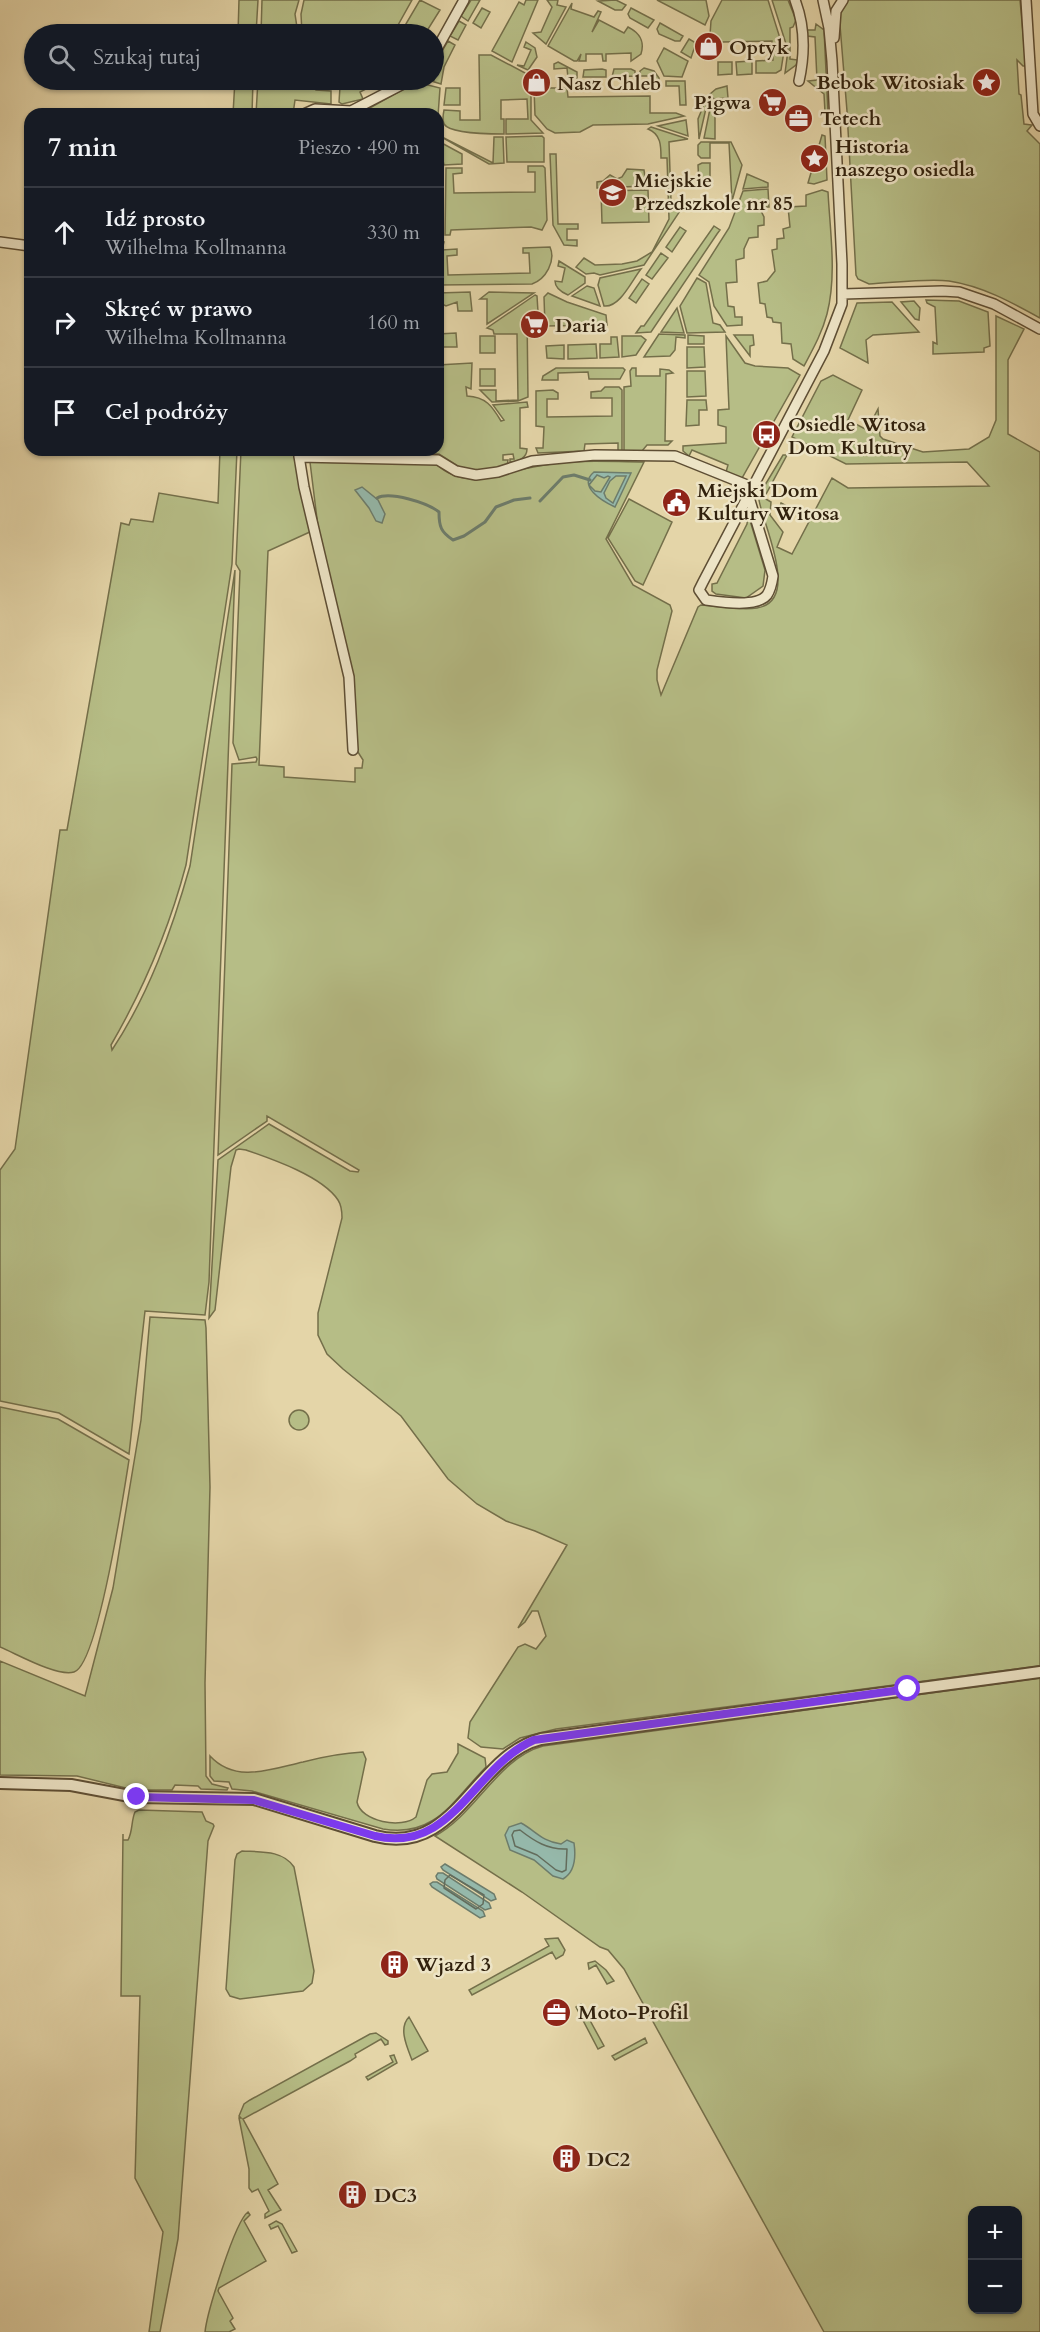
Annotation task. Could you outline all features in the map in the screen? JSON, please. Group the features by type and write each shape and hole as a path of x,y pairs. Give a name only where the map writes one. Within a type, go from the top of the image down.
{"street":[{"path":"444,36 464,0"},
{"path":"795,0 802,28 803,61 799,81"},
{"path":"345,456 438,460 456,471 476,475 498,472 532,461 595,455 675,456 750,491 773,576 766,596 750,603 705,600 699,590 750,491 824,351 839,312 843,294 832,61 824,0"},
{"path":"832,61 836,11 843,0"},
{"path":"1026,0 1033,114 1040,126"},
{"path":"357,108 392,90"},
{"path":"0,242 24,245"},
{"path":"843,294 959,292 994,304 1040,328"},
{"path":"299,456 304,487 349,677 353,750"},
{"path":"0,1783 71,1785 129,1797 257,1800 375,1836 405,1839 424,1834 446,1820 501,1761 519,1747 534,1740 1040,1672"}],"green space":[{"path":"239,0 258,0 257,24 238,24"},
{"path":"262,0 299,0 295,14 296,24 261,24"},
{"path":"304,0 412,0 399,24 302,24"},
{"path":"420,0 440,10 431,24 406,24"},
{"path":"471,0 480,0 468,21 461,16"},
{"path":"526,0 538,0 512,62 492,51 519,2 524,5"},
{"path":"547,0 558,0 557,5 566,7 546,44 533,33 541,32 552,7"},
{"path":"616,0 626,5 622,10 615,10 598,1"},
{"path":"657,0 706,0 709,16 705,25"},
{"path":"722,0 768,0 784,51 781,70 776,73 756,73 756,61 773,60 772,41 721,42 710,35 711,21"},
{"path":"772,0 788,0 796,20 790,28 790,59 798,60 796,65 785,73 788,50"},
{"path":"847,0 1020,0 1026,66 1017,60 1019,94 1021,95 1024,124 1032,125 1027,131 1040,144 1040,318 996,295 961,283 930,280 869,284 858,279 839,13"},
{"path":"572,3 571,9 594,17 598,11 601,12 592,32 599,20 624,33 628,27 636,32 642,41 641,54 631,61 631,53 606,54 606,61 603,61 602,54 586,54 586,61 579,61 581,54 577,61 574,61 548,46"},
{"path":"482,8 490,12 481,28 473,23"},
{"path":"631,8 654,20 648,28 630,18 628,14"},
{"path":"459,21 466,25 458,40 450,36"},
{"path":"660,23 683,36 680,41 659,34 657,29"},
{"path":"816,24 824,30 828,112 825,112 824,94 808,81 817,80 815,37 807,36 806,30 815,30"},
{"path":"689,39 696,43 691,58 681,52"},
{"path":"448,41 455,45 444,67 444,48"},
{"path":"526,42 535,48 537,57 528,70 517,65 524,66 531,50 524,47"},
{"path":"664,48 688,61 682,77 664,76 657,61"},
{"path":"479,55 491,55 527,74 531,95 531,120 543,133 506,134 506,119 528,119 527,99 501,100 504,134 454,130 444,124 444,110 460,111 460,120 480,120"},
{"path":"752,61 752,74 737,75 736,62"},
{"path":"558,62 577,72 577,78 568,78 567,68 554,69 554,64"},
{"path":"718,62 732,62 732,74 718,75"},
{"path":"644,68 654,71 659,78 659,86 655,86 655,76 640,76 640,71"},
{"path":"614,69 631,69 635,71 635,76 612,77"},
{"path":"584,70 606,70 606,77 583,77"},
{"path":"666,81 685,81 686,105 680,105 679,86 666,86"},
{"path":"727,86 728,98 714,99 710,94 716,89"},
{"path":"446,88 460,88 460,105 444,105"},
{"path":"534,88 567,88 568,97 650,96 650,113 676,113 684,116 648,124 593,125 580,132 555,133 547,129 535,115"},
{"path":"234,90 253,90 252,108 233,108"},
{"path":"257,90 331,91 331,104 295,100 294,108 256,108"},
{"path":"340,90 364,90 360,92 363,99 342,104 339,102"},
{"path":"402,90 440,90 439,108 370,108"},
{"path":"705,102 707,104 699,139 698,119"},
{"path":"711,104 715,104 715,139 704,138"},
{"path":"686,120 688,136 658,126"},
{"path":"651,127 688,139 669,142 671,201 686,202 644,265 600,275 586,274 576,267 584,258 595,265 622,264 637,261 652,252 669,219 667,158 661,158 661,149 656,134 648,129"},
{"path":"822,135 825,136 827,180 814,184 808,183"},
{"path":"542,136 544,138 544,162 507,162 506,137"},
{"path":"494,137 503,137 504,163 489,164 444,138 493,163"},
{"path":"701,142 731,142 742,165 732,201 729,143 710,143 710,158 701,158 698,155 698,145"},
{"path":"444,144 462,154 462,164 444,165"},
{"path":"550,154 556,154 558,224 578,224 578,229 567,229 567,240 577,240 577,246 564,245 553,225"},
{"path":"710,163 710,187 699,185 698,165"},
{"path":"528,166 545,168 547,220 542,230 531,227 451,230 450,235 445,235 446,168 462,168 462,173 453,174 454,193 535,192 535,172 528,172"},
{"path":"627,169 644,170 646,186 597,188 597,182 603,181 610,175 617,179 622,177"},
{"path":"747,174 768,183 768,187 743,189"},
{"path":"768,189 769,207 759,207 764,217 764,225 758,226 758,237 749,238 744,249 744,258 736,260 737,282 726,283 728,306 734,307 735,317 742,317 742,325 727,326 714,306 709,282 699,275 729,228 743,191"},
{"path":"648,190 649,222 602,223 601,191"},
{"path":"822,190 828,192 832,284 825,321 804,366 793,359 791,344 782,343 781,323 773,322 772,318 767,317 765,304 760,303 758,283 767,281 775,271 772,250 777,249 777,239 784,238 783,229 790,227 788,207 806,206 806,195"},
{"path":"714,226 720,230 651,332 636,333 641,326 644,326"},
{"path":"680,227 686,231 672,252 666,247"},
{"path":"550,247 551,264 542,278 532,284 444,285 444,250 457,249 457,255 447,256 448,275 530,273 529,253 523,253 523,248"},
{"path":"661,253 668,258 652,279 646,275"},
{"path":"559,261 585,277 585,283 568,295 563,293 555,283 555,281 562,282 565,268 558,266"},
{"path":"641,269 615,303 604,306 598,285 600,278"},
{"path":"697,278 706,283 713,323 720,325 725,332 687,333 680,306"},
{"path":"642,279 649,284 636,303 629,298"},
{"path":"587,286 594,288 600,306 572,296"},
{"path":"470,292 472,311 458,311 457,302 444,305 444,293"},
{"path":"489,292 534,293 487,324 487,299 480,299"},
{"path":"548,293 606,315 607,325 545,326 544,297"},
{"path":"535,295 538,312 527,313 528,397 518,401 492,402 480,390 496,390 496,401 518,400 517,334 494,334 493,330 487,328"},
{"path":"926,300 959,301 988,312 990,346 984,348 984,352 933,354 933,342 937,344 935,307"},
{"path":"914,301 920,308 919,320 915,319 901,302"},
{"path":"892,302 919,332 873,335 866,340 868,363 840,348 857,303"},
{"path":"677,308 684,333 661,332"},
{"path":"996,316 1024,329 1008,360 1008,434 1040,452 1040,1666 556,1729 520,1738 503,1749 481,1747 468,1738 470,1722 518,1647 525,1644 536,1649 546,1636 538,1611 532,1611 518,1628 567,1545 506,1521 477,1504 448,1479 401,1416 327,1354 318,1335 318,1313 342,1214 338,1200 321,1183 282,1163 246,1150 236,1150 231,1167 215,1310 209,1318 218,1160 269,1124 350,1171 358,1172 359,1170 267,1116 267,1121 218,1155 232,764 256,762 257,759 256,757 239,760 233,743 240,571 236,564 241,456 296,456 312,531 268,551 259,765 284,767 284,777 355,782 355,768 362,768 363,760 356,749 352,674 318,527 310,462 436,464 446,472 457,476 478,478 563,462 644,462 606,539 633,585 670,605 672,611 657,670 661,695 698,607 701,605 737,609 757,608 770,602 776,592 778,577 776,561 759,500 762,490 783,455 787,455 764,498 771,502 770,515 783,532 777,547 792,554 832,478 848,488 989,486 967,462 846,464 792,437 821,381 833,375 862,390 848,420 867,430 878,409 880,436 883,439 923,452 969,449 989,437 996,420"},
{"path":"456,333 457,347 444,347 444,334"},
{"path":"659,334 685,335 685,338 676,337 675,350 670,356 644,357"},
{"path":"688,335 704,336 704,344 688,344"},
{"path":"734,335 753,335 754,345 750,346 750,356"},
{"path":"480,336 495,336 495,353 480,353"},
{"path":"622,336 641,336 646,340 636,355 622,357"},
{"path":"726,336 745,363 755,366 788,368 800,375 742,478 726,472 728,465 692,450 689,456 683,451 683,446 726,443 726,427 718,425 718,410 729,409"},
{"path":"611,337 617,337 619,357 600,358 600,344 611,344"},
{"path":"596,344 597,358 568,359 568,345"},
{"path":"564,345 564,359 547,358 546,346"},
{"path":"687,347 704,347 705,367 687,368"},
{"path":"472,363 471,389 466,387 467,396 484,400 501,421 504,420 493,405 527,402 528,407 520,408 520,448 527,449 522,459 510,462 510,459 514,459 513,454 503,455 503,460 508,460 507,466 482,471 461,468 442,456 444,456 444,365"},
{"path":"556,368 623,368 625,370 620,379 589,379 588,372 558,373 558,380 542,380 543,376"},
{"path":"636,368 636,376 660,376 660,369 673,373 666,374 665,441 672,441 668,445 647,445 642,451 624,451 624,387 631,386 630,371"},
{"path":"480,369 495,369 495,386 480,386"},
{"path":"687,371 705,371 706,396 687,397"},
{"path":"605,387 619,387 622,390 622,451 618,451 618,443 585,444 584,451 538,453 536,448 543,448 544,427 536,426 536,391 553,390 558,393 558,399 547,399 547,417 612,416 612,398 591,398 591,392 601,391"},
{"path":"687,400 706,400 707,410 699,410 699,425 686,426"},
{"path":"220,456 237,456 232,564 186,865 172,912 154,958 111,1045 112,1050 148,984 167,938 190,866 235,570 209,1282 205,1315 145,1311 129,1454 59,1413 0,1401 0,1170 15,1149 60,830 67,830 121,523 129,525 131,519 153,522 159,493 218,503"},
{"path":"629,499 672,522 643,585 635,581 608,538"},
{"path":"781,503 796,511 789,517 782,516 779,511"},
{"path":"748,514 765,570 763,586 746,598 716,594 712,591 712,584 717,583 747,524"},
{"path":"150,1317 205,1320 210,1487 205,1683 206,1776 212,1784 228,1788 227,1790 201,1789 198,1786 175,1785 172,1790 134,1790 77,1776 0,1775 0,1661 85,1696 113,1588 141,1420"},
{"path":"0,1407 58,1419 129,1460 101,1610 83,1662 74,1672 67,1673 48,1668 0,1647"},
{"path":"299,1410 306,1413 309,1420 306,1427 299,1430 292,1427 289,1420 292,1413"},
{"path":"1040,1678 1040,2332 824,2332 624,1969 608,1950 600,1947 522,1892 435,1836 450,1826 500,1774 527,1752 543,1746"},
{"path":"458,1744 485,1758 486,1767 442,1813 417,1828 383,1829 252,1791 232,1789 229,1782 214,1781 210,1776 210,1756 220,1765 231,1770 254,1772 363,1752 366,1759 357,1802 360,1809 374,1819 401,1823 416,1817 427,1780 432,1774 447,1772 458,1753"},
{"path":"139,1810 202,1812 206,1821 214,1826 208,1841 178,2239 160,2332 149,2332 163,2232 135,2178 140,1996 121,1996 123,1834 123,1840 128,1840 135,1812"},
{"path":"242,1851 263,1852 284,1857 294,1867 314,1971 312,1983 303,1991 240,1999 230,1996 226,1989 235,1860 237,1854"},
{"path":"558,1938 565,1950 563,1955 556,1959 552,1952 472,1995 469,1990 549,1946 545,1939"},
{"path":"595,1961 614,1981 607,1984 596,1965 589,1969 588,1963"},
{"path":"581,2004 604,2046 598,2049 576,2007"},
{"path":"409,2017 428,2051 412,2060 404,2032"},
{"path":"376,2033 388,2041 388,2044 385,2045 381,2039 355,2054 356,2057 350,2061 243,2119 278,2184 268,2190 281,2210 265,2218 265,2214 269,2211 258,2189 252,2192 249,2188 249,2169 239,2118 241,2118 239,2116 244,2104 370,2034"},
{"path":"645,2038 647,2043 615,2060 612,2056"},
{"path":"394,2055 397,2063 368,2080 366,2077 393,2062 390,2056"},
{"path":"248,2212 250,2215 244,2221 266,2261 219,2288 218,2291 233,2318 230,2321 235,2329 229,2332 205,2332 229,2249"},
{"path":"276,2221 282,2224 297,2251 292,2253 278,2226 271,2229 269,2225"}],"water":[{"path":"594,472 631,473 615,507 593,492 590,488 588,483 589,477","holes":["597,475 604,478 610,477 601,492 595,491 589,485","616,476 626,476 613,503 606,498 604,493 610,481"]},
{"path":"362,487 378,500 385,514 382,523 376,521 355,490"},
{"path":"521,1823 548,1841 561,1844 567,1840 574,1843 574,1864 567,1876 563,1879 553,1876 534,1860 510,1850 505,1835 509,1827"},
{"path":"445,1864 494,1894 496,1899 491,1901 443,1870 441,1867"},
{"path":"438,1873 443,1873 489,1903 491,1908 485,1910 437,1879"},
{"path":"437,1882 483,1911 485,1916 480,1918 432,1887 430,1884"}],"waterway":[{"path":"540,501 563,477 574,475 590,480"},
{"path":"377,498 399,497 434,509 439,512 443,532 453,540 464,536 485,522 496,507 514,500 530,498"}],"place":[{"name":"Optyk","path":"708,47"},
{"name":"Bebok Witosiak","path":"986,82"},
{"name":"Nasz Chleb","path":"536,83"},
{"name":"Pigwa","path":"772,102"},
{"name":"Tetech","path":"799,118"},
{"name":"Historia naszego osiedla","path":"814,158"},
{"name":"Miejskie Przedszkole nr 85","path":"613,192"},
{"name":"Daria","path":"534,325"},
{"name":"Osiedle Witosa Dom Kultury","path":"767,435"},
{"name":"Miejski Dom Kultury Witosa","path":"676,502"},
{"name":"Wjazd 3","path":"394,1964"},
{"name":"Moto-Profil","path":"557,2012"},
{"name":"DC2","path":"566,2159"},
{"name":"DC3","path":"353,2195"}],"route":[{"path":"137,1797 254,1800 375,1836 405,1839 424,1834 446,1820 501,1761 519,1747 534,1740 908,1689"}]}
